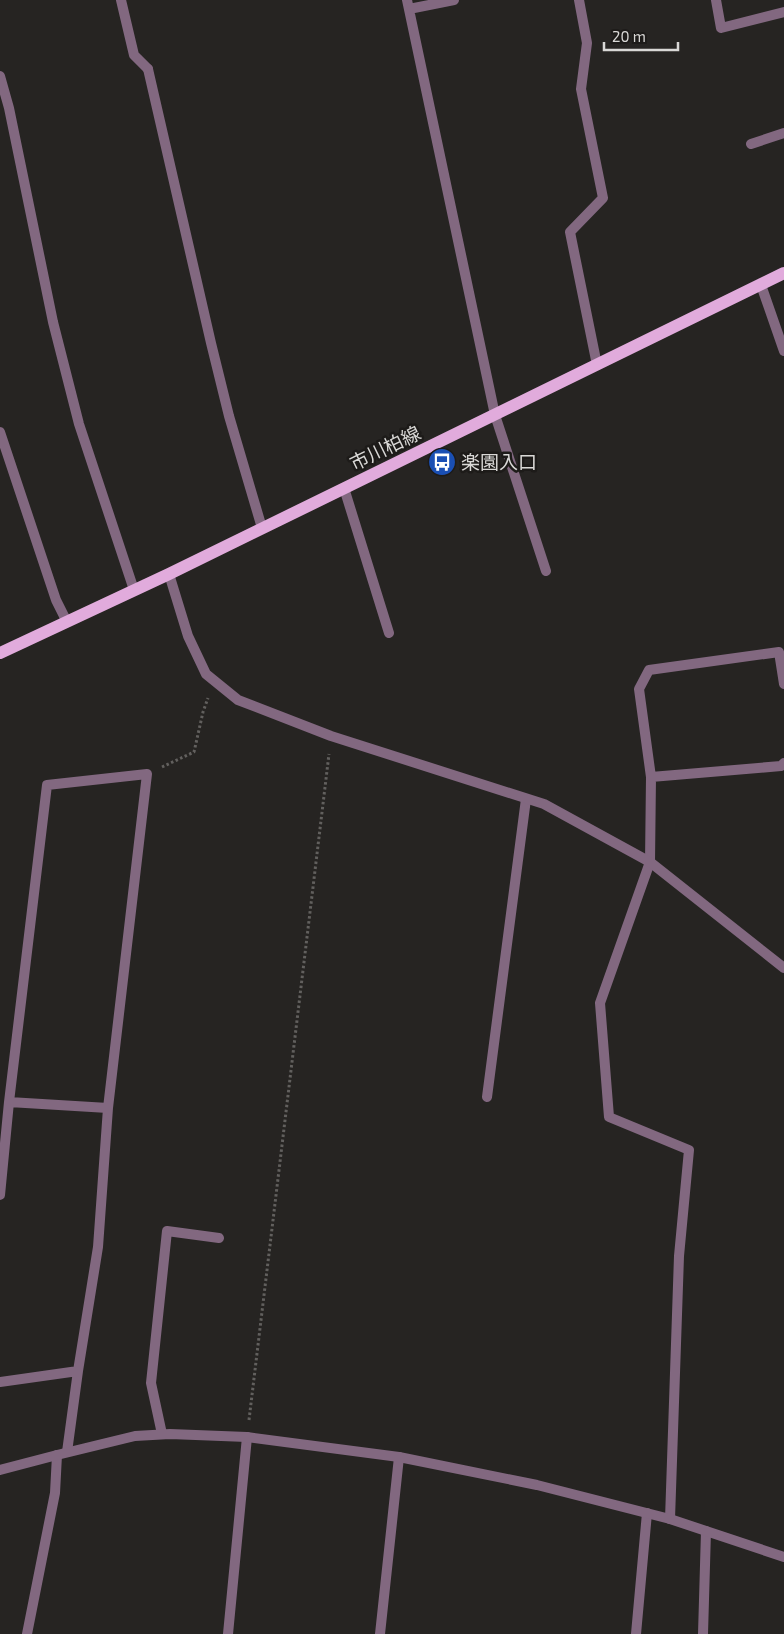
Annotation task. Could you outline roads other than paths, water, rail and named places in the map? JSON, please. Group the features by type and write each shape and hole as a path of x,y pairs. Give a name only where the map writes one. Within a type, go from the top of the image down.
{"main road":[{"name":"市川柏線","path":"0,653 169,574 784,273"}],"street":[{"path":"121,0 134,55 148,69 215,362 262,528"},
{"path":"454,0 408,5 495,415 546,571"},
{"path":"579,0 587,43 581,89 603,198 570,232 598,365"},
{"path":"716,0 721,28 784,12"},
{"path":"0,76 53,322 79,424 134,590"},
{"path":"751,144 784,133"},
{"path":"761,285 784,351"},
{"path":"0,432 56,600 67,622"},
{"path":"344,488 389,633"},
{"path":"169,574 188,636 206,674 238,700 331,736 544,804 650,862 784,968"},
{"path":"670,1519 679,1256 689,1150 609,1117 600,1003 650,862 651,778 639,689 649,670 779,652 784,684"},
{"path":"651,778 781,766 784,763"},
{"path":"0,1195 9,1102 47,785 147,774 108,1108 98,1247 78,1371 27,1634"},
{"path":"487,1096 526,799"},
{"path":"9,1102 108,1108"},
{"path":"162,1434 150,1383 167,1231 219,1238"},
{"path":"0,1382 78,1371"},
{"path":"0,1470 135,1436 162,1434 247,1437 399,1457 537,1485 670,1519 784,1557"},
{"path":"228,1634 247,1437"},
{"path":"380,1634 399,1457"},
{"path":"636,1634 647,1513"},
{"path":"703,1634 706,1531"}],"place":[{"name":"楽園入口","path":"442,462"}]}
